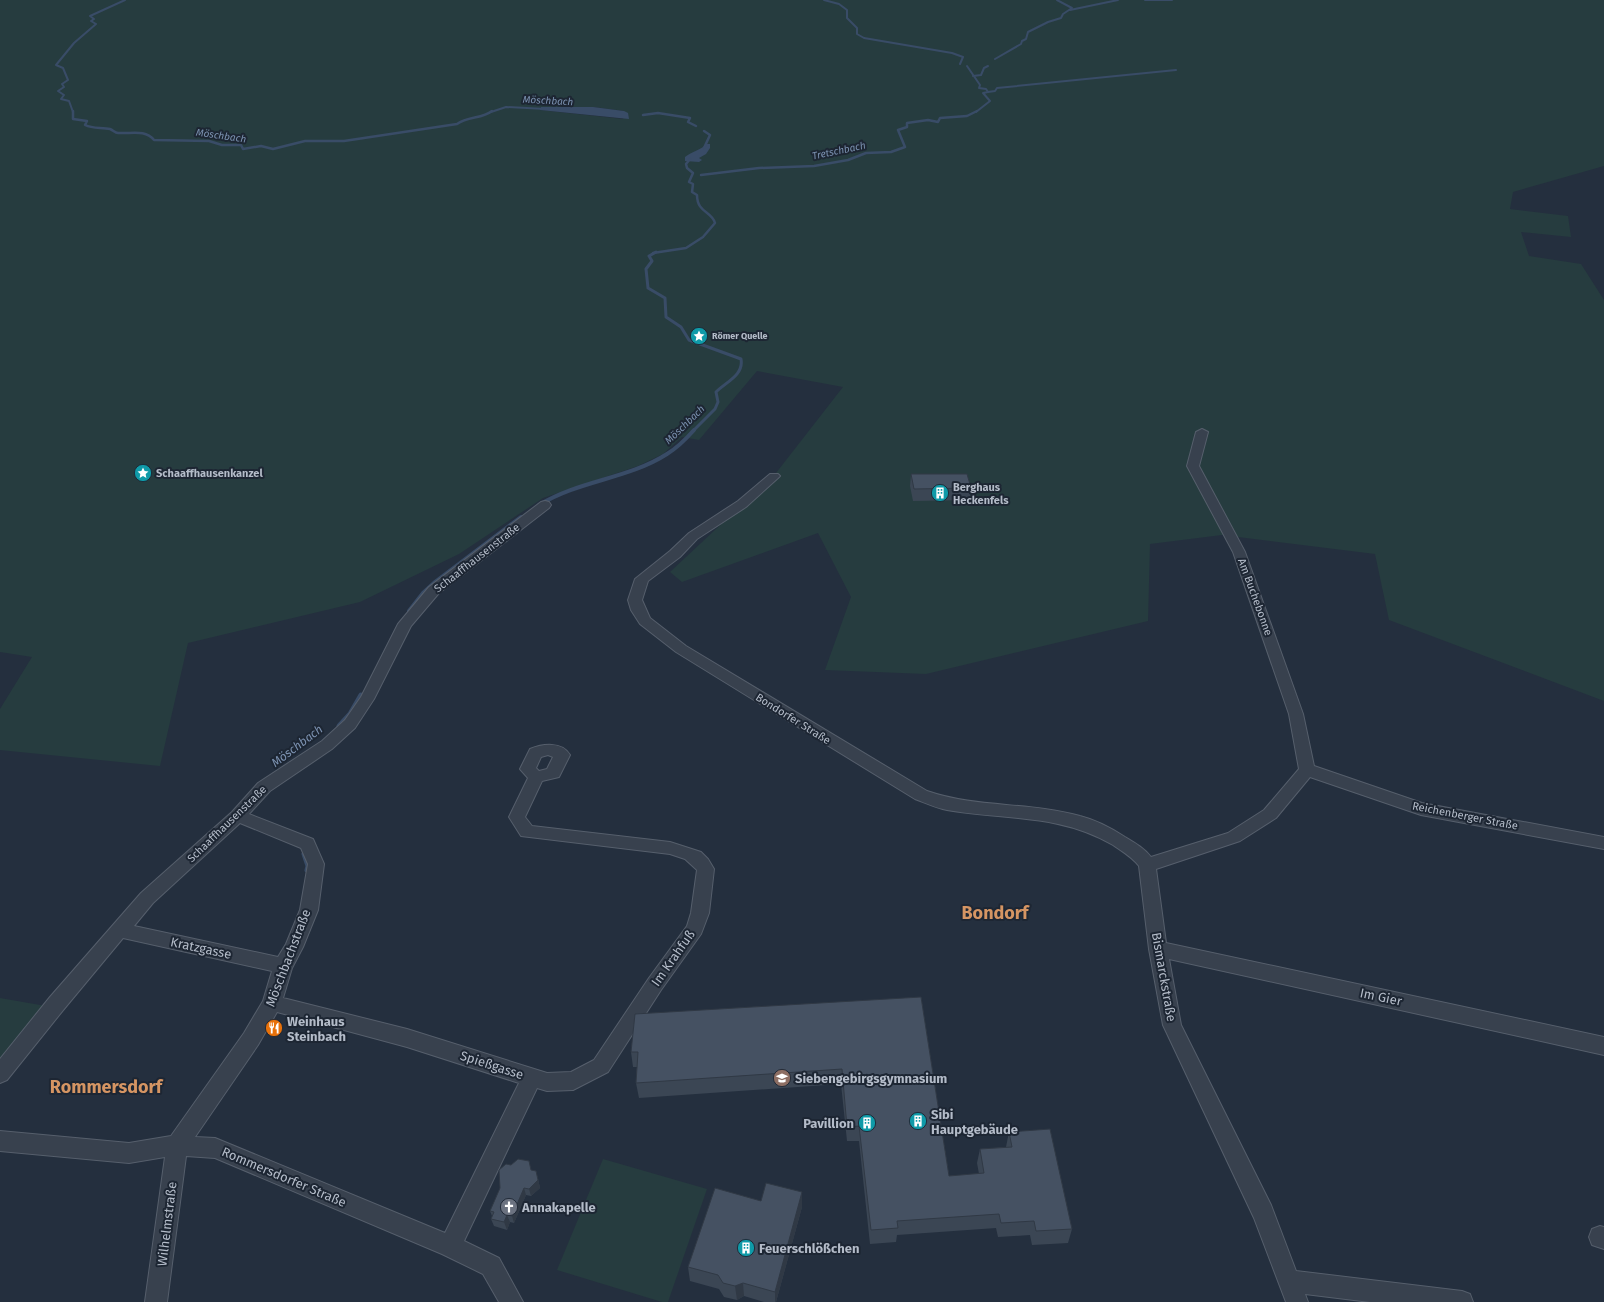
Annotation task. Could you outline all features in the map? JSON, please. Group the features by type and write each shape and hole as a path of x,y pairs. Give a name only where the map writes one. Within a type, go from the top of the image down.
{"street":[{"name":"Am Buchebonne","path":"1202,432 1193,466 1239,552 1296,714 1300,746 1307,770"},
{"name":"Bondorfer Straße","path":"774,476 742,504 693,536 675,554 642,579 635,600 638,610 645,621 681,649 921,795 946,804 1052,816 1080,822 1109,835 1132,849 1140,855 1147,865"},
{"name":"Schaaffhausenstraße","path":"0,1074 57,1003 147,898 238,816 264,787 327,745 350,724 367,699 405,624 434,590 546,505"},
{"name":"Reichenberger Straße","path":"1307,770 1421,809 1604,843"},
{"path":"1147,865 1234,837 1270,814 1307,770"},
{"name":"Im Krahfuß","path":"532,1078 547,1082 573,1081 601,1066 655,984 695,929 700,913 706,869 701,860 692,854 670,848 527,832 518,817 536,777"},
{"name":"Möschbachstraße","path":"177,1145 251,1039 272,1003 283,966 294,947 309,910 316,864 306,844 286,834 238,816"},
{"name":"Bismarckstraße","path":"1147,865 1158,949 1172,1025 1263,1213 1297,1302"},
{"name":"Kratzgasse","path":"119,930 283,966"},
{"name":"Im Gier","path":"1158,949 1604,1046"},
{"name":"Spießgasse","path":"272,1003 407,1038 532,1078 450,1246"},
{"name":"Rommersdorfer Straße","path":"0,1141 129,1153 177,1145 215,1148 450,1246 491,1266 512,1302"},
{"name":"Wilhelmstraße","path":"156,1302 177,1145"},
{"path":"1289,1281 1462,1302"}],"green space":[{"path":"0,0 1604,0 1604,166 1513,192 1510,209 1568,216 1571,237 1521,232 1529,256 1581,264 1604,300 1604,701 1389,620 1375,554 1222,535 1150,544 1148,621 926,674 825,670 851,597 818,533 682,582 670,572 776,473 843,387 757,371 699,440 682,437 663,454 638,466 543,498 459,554 360,602 188,643 160,766 0,750 0,709 32,657 0,652","holes":["541,107 593,107 624,111 623,119 540,110"]},
{"path":"0,998 46,1006 0,1061"},
{"path":"603,1159 707,1189 668,1302 662,1302 557,1270"}],"water":[{"path":"541,107 593,107 624,111 628,113 629,119 540,110"},
{"path":"706,144 710,144 710,148 706,154 699,158 702,160 699,162 685,161 685,157"}],"building":[{"path":"911,474 967,474 971,488 914,489"},
{"name":"Sibi Hauptgebäude","path":"921,997 949,1176 984,1173 980,1149 1012,1147 1009,1132 1050,1129 1072,1229 1036,1231 1034,1221 1001,1223 999,1214 897,1221 898,1228 871,1230 859,1126 847,1127 842,1069 636,1083 638,1052 631,1052 635,1014"},
{"name":"Annakapelle","path":"518,1159 529,1161 531,1170 536,1171 538,1180 529,1189 524,1188 512,1216 507,1215 504,1222 491,1219 494,1212 490,1211 500,1188 499,1170 506,1164 511,1165"},
{"name":"Feuerschlößchen","path":"766,1183 802,1192 775,1292 743,1283 735,1286 723,1283 718,1275 688,1267 715,1188 761,1201"}],"waterway":[{"name":"Möschbach","path":"73,112 69,101 61,99 64,95 58,91 64,87 62,84 68,80 63,68 56,65 74,43 96,24 91,21 94,19 90,16 125,0"},
{"name":"Tretschbach","path":"824,0 839,4 847,10 847,18 857,28 857,34 864,38 952,53 963,57 960,64"},
{"path":"995,59 1021,44 1022,41 1026,39 1028,32 1048,22 1061,18 1063,14 1072,8 1057,0"},
{"path":"1070,10 1118,0"},
{"path":"1145,0 1172,0"},
{"name":"Tretschbach","path":"967,66 974,76"},
{"path":"974,76 981,75 984,68 988,66"},
{"path":"988,92 995,91 997,88 1176,70"},
{"name":"Tretschbach","path":"974,76 980,85 979,88 986,89 988,92"},
{"name":"Tretschbach","path":"976,112 990,101 983,93 988,92"},
{"name":"Möschbach","path":"491,112 506,107 546,109"},
{"name":"Möschbach","path":"73,112 73,119 87,121 85,125 110,129 117,133 142,133 154,140 209,141 222,145 241,145 243,149 261,146 273,149 305,141 344,141 457,124 461,121 488,114 492,111"},
{"name":"Tretschbach","path":"701,175 759,168 814,166 848,160 866,153 891,152 905,147 898,130 907,127 907,123 928,120 938,122 940,118 967,116 977,111"},
{"name":"Möschbach","path":"643,115 658,113 690,118 688,122 696,126"},
{"name":"Möschbach","path":"704,131 710,135 704,148"},
{"name":"Möschbach","path":"655,253 686,248 703,237 715,223 711,216 699,205 697,195 692,192 693,184 689,182 693,173 687,168 686,164 690,159"},
{"name":"Möschbach","path":"655,253 649,256 652,261 646,269 648,288 665,298 666,317 681,327 689,340 741,359 740,370 737,374 716,392 718,402 715,409 694,430"},
{"name":"Möschbach","path":"539,505 571,490 620,475 652,462 674,449 694,430"},
{"name":"Möschbach","path":"409,611 423,593 435,582 521,517"},
{"name":"Möschbach","path":"339,726 350,714 361,695"},
{"name":"Möschbach","path":"304,854 308,866 307,870"}],"place":[{"name":"Römer Quelle","path":"699,336"},
{"name":"Schaaffhausenkanzel","path":"143,473"},
{"name":"Berghaus Heckenfels","path":"940,493"},
{"name":"Weinhaus Steinbach","path":"274,1028"},
{"name":"Siebengebirgsgymnasium","path":"782,1078"},
{"name":"Sibi Hauptgebäude","path":"918,1121"},
{"name":"Pavillion","path":"867,1123"},
{"name":"Annakapelle","path":"509,1207"},
{"name":"Feuerschlößchen","path":"746,1248"}],"district":[{"name":"Bondorf","path":"995,913"},
{"name":"Rommersdorf","path":"106,1087"}]}
